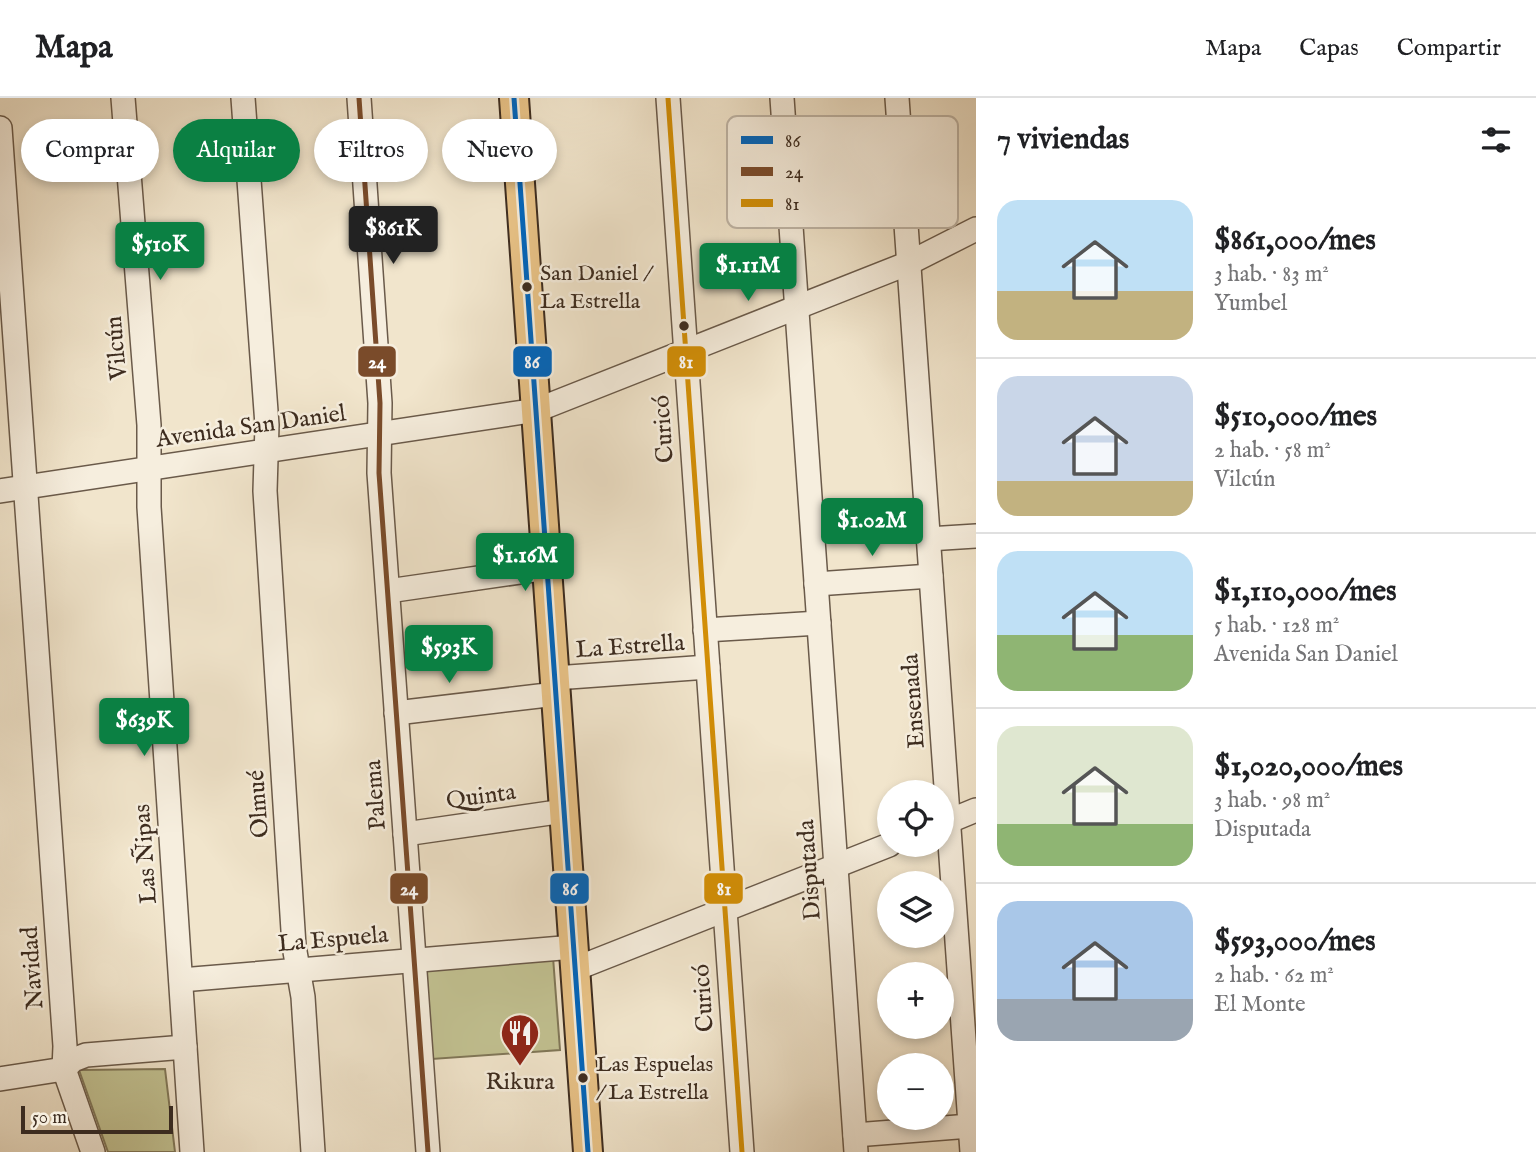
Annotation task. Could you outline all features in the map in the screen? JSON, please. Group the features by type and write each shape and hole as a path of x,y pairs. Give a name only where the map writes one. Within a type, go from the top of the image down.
{"main road":[{"path":"514,98 588,1152"}],"street":[{"name":"Vilcún","path":"123,98 149,425 150,468"},
{"name":"Olmué","path":"243,98 267,425 265,491 294,946 303,997 313,1152"},
{"name":"Palema","path":"359,98 380,402 379,473 428,1152"},
{"name":"Curicó","path":"668,98 741,1152"},
{"name":"Disputada","path":"782,98 783,116"},
{"name":"Ensenada","path":"897,98 898,116"},
{"name":"Navidad","path":"0,128 65,1046 64,1069 93,1152"},
{"name":"Disputada","path":"791,228 856,1143"},
{"name":"Ensenada","path":"906,228 929,539 943,780"},
{"name":"Avenida San Daniel","path":"0,491 537,410 909,263 976,229"},
{"name":"Las Ñipas","path":"150,468 149,507 192,1152"},
{"path":"929,539 976,536"},
{"path":"387,591 548,568"},
{"path":"816,584 931,576"},
{"path":"705,630 819,623"},
{"name":"La Estrella","path":"396,713 556,686 708,667"},
{"path":"954,819 976,810"},
{"name":"Quinta","path":"405,834 564,811"},
{"name":"La Espuela","path":"181,980 414,960 574,958 724,910 877,850"},
{"name":"Ensenada","path":"948,857 972,1094 972,1152"},
{"path":"0,1079 64,1069 73,1060 86,1055 185,1047"},
{"path":"856,1143 970,1126"}],"green space":[{"path":"553,957 560,1050 432,1059 425,966"},
{"path":"165,1069 175,1152 108,1152 79,1070"}],"transit line":[{"name":"24","path":"359,98 380,403 379,473 428,1152"},
{"name":"86","path":"514,98 588,1152"},
{"name":"81","path":"668,98 742,1152"}],"place":[{"name":"San Daniel / La Estrella","path":"527,287"},
{"name":"Rikura","path":"520,1067"},
{"name":"Las Espuelas / La Estrella","path":"583,1078"}]}
